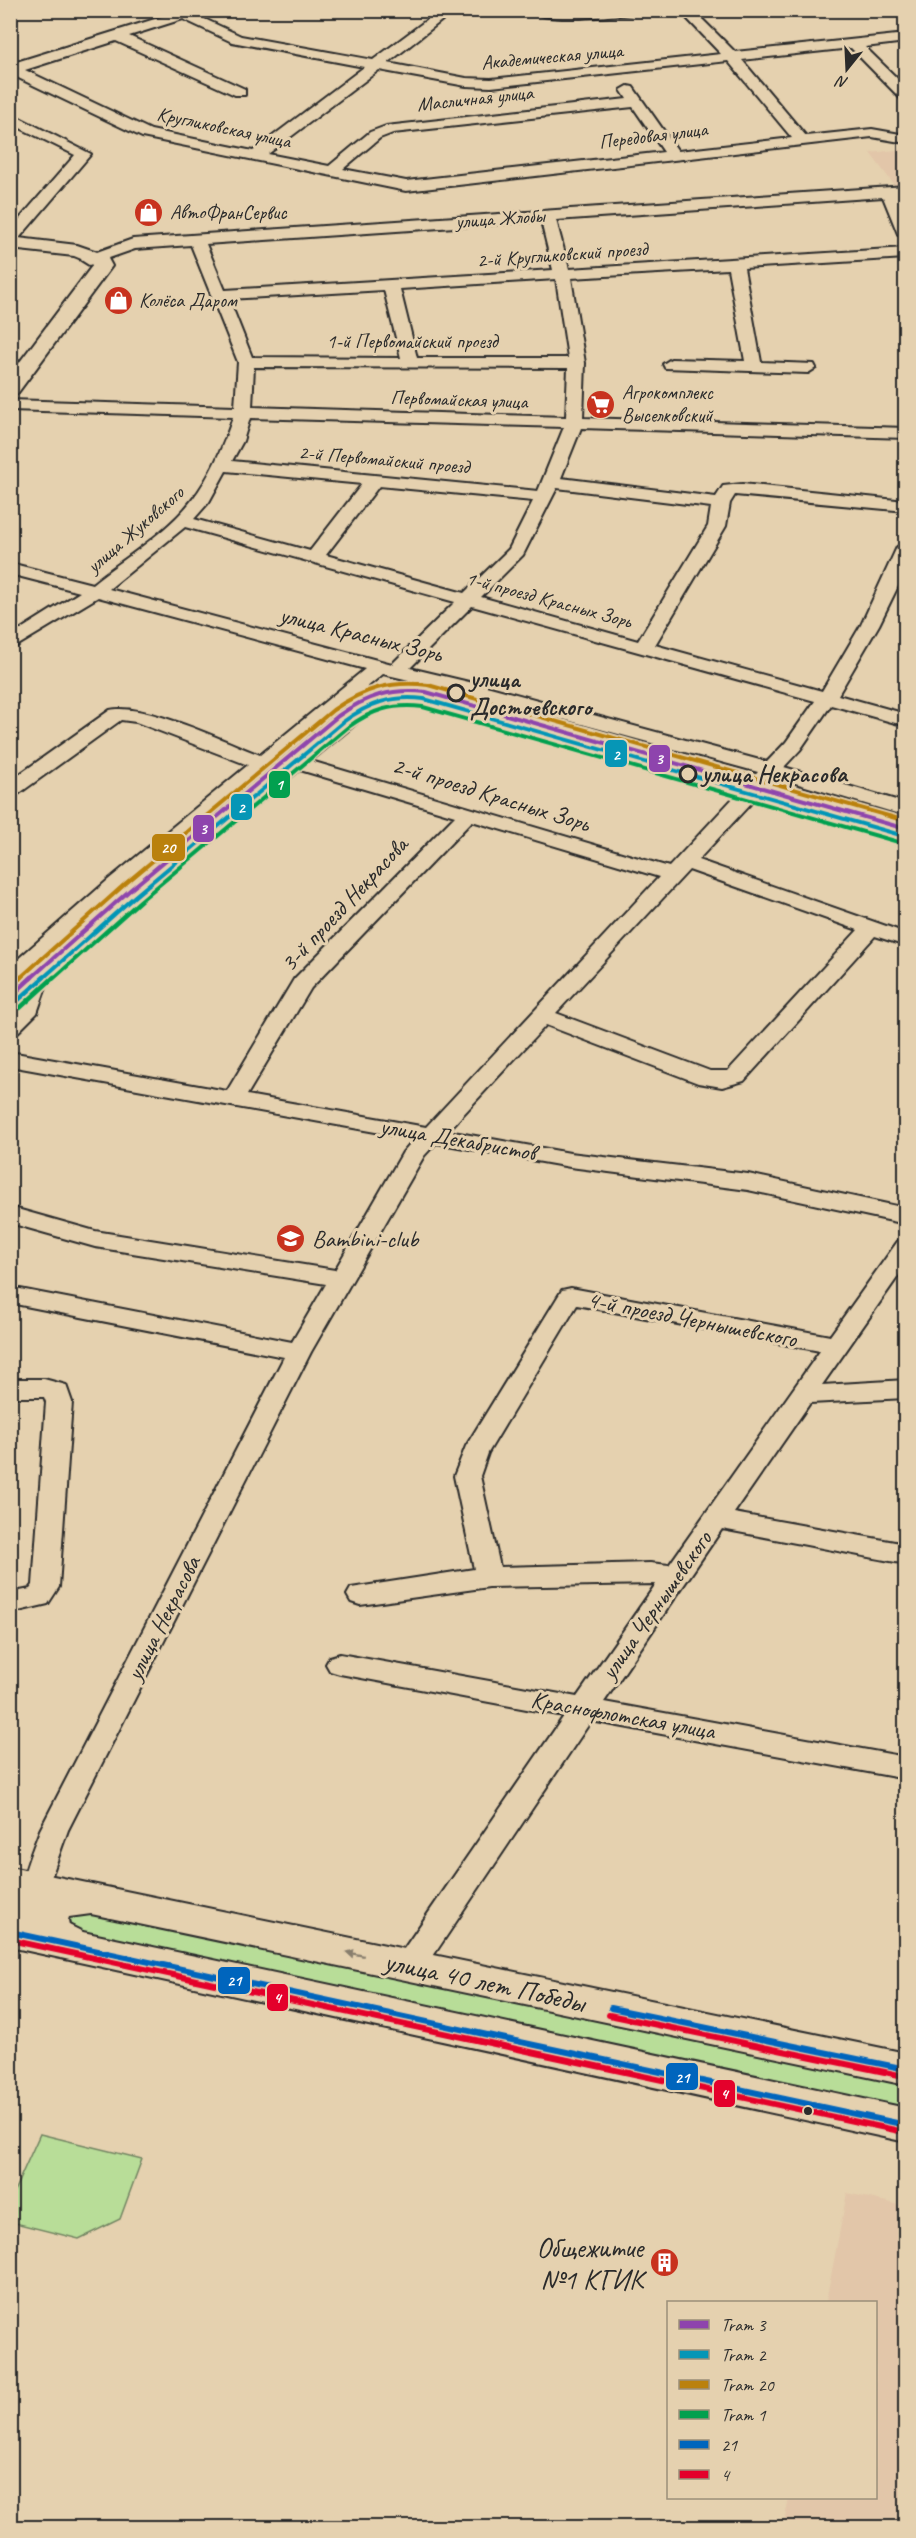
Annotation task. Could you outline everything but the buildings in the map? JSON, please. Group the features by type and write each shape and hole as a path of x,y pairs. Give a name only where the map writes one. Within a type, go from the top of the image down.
{"main road":[{"name":"улица Жлобы","path":"10,244 85,257"},
{"path":"10,376 82,285 92,268 85,257"},
{"path":"10,390 102,266 85,257"},
{"name":"улица 40 лет Победы","path":"906,2069 100,1901 66,1901 53,1909 49,1919 53,1934 76,1946 906,2125"},
{"name":"улица 40 лет Победы","path":"18,1906 100,1901"},
{"name":"улица 40 лет Победы","path":"18,1906 76,1946"}],"street":[{"path":"258,154 449,10"},
{"path":"534,10 577,15 630,10"},
{"path":"685,10 733,58 801,139"},
{"path":"14,72 184,12"},
{"name":"Академическая улица","path":"184,12 237,39 466,82 491,83 906,38"},
{"path":"117,36 240,92"},
{"path":"855,44 906,96"},
{"path":"614,70 674,154"},
{"name":"Кругликовская улица","path":"14,72 147,134 258,154 406,186"},
{"name":"Масличная улица","path":"332,171 375,135 391,129 636,102"},
{"path":"10,117 84,154 10,244"},
{"name":"Передовая улица","path":"406,186 801,139 872,133 906,139"},
{"name":"улица Жлобы","path":"85,257 133,244 906,191"},
{"path":"890,192 906,234"},
{"path":"10,978 115,884 262,763 387,669 467,601 517,551 547,490 574,423 577,363 564,276 546,215"},
{"name":"улица Жуковского","path":"10,644 95,591 182,521 200,502 234,441 243,413 246,362 196,239"},
{"name":"2-й Кругликовский проезд","path":"220,296 906,253"},
{"path":"735,263 754,366"},
{"path":"391,285 410,361"},
{"name":"1-й Первомайский проезд","path":"246,362 577,363"},
{"path":"672,364 808,369"},
{"name":"Первомайская улица","path":"10,405 906,433"},
{"name":"2-й Первомайский проезд","path":"220,465 375,480 547,490 721,504"},
{"path":"313,559 375,480"},
{"path":"644,647 717,526 721,504 729,490 742,489 906,506"},
{"name":"1-й проезд Красных Зорь","path":"182,521 313,559 644,647 906,720"},
{"name":"улица Некрасова","path":"18,1906 54,1830 299,1352 415,1152 749,790 793,746 828,699 888,595 906,547"},
{"name":"улица Красных Зорь","path":"10,568 387,669 483,691 770,769 906,810"},
{"path":"10,1027 29,1008 36,985 151,882 372,701 391,696 416,699 749,790 906,836"},
{"path":"10,791 117,714 139,716 262,763"},
{"name":"2-й проезд Красных Зорь","path":"295,762 467,815 679,868 906,940"},
{"name":"3-й проезд Некрасова","path":"233,1099 302,984 467,815"},
{"path":"541,1015 706,1078 729,1078 736,1076 871,928"},
{"name":"улица Декабристов","path":"10,1059 570,1160 748,1182 906,1216"},
{"path":"10,1215 95,1239 342,1279"},
{"name":"улица Чернышевского","path":"411,1965 675,1576 906,1247"},
{"path":"10,1295 299,1352"},
{"name":"4-й проезд Чернышевского","path":"489,1577 467,1476 475,1452 571,1296 836,1346"},
{"path":"10,1388 44,1388 57,1391 59,1402 46,1587 39,1597 10,1603"},
{"path":"800,1395 906,1389"},
{"path":"717,1519 906,1554"},
{"path":"360,1595 489,1577 650,1574 675,1576"},
{"name":"Краснофлотская улица","path":"340,1664 906,1768"}],"shaded area":[{"path":"905,149 905,185 895,186 870,153"},
{"path":"847,2193 905,2206 905,2527 783,2527 789,2499 877,2499 877,2301 826,2301"}],"green space":[{"path":"76,1911 905,2084 905,2115 74,1937 61,1920"},
{"path":"40,2134 142,2159 120,2219 79,2239 11,2222 11,2198"}],"tram line":[{"name":"20","path":"10,987 125,884 333,710 356,695 378,686 401,683 428,685 906,821"},
{"name":"3","path":"10,997 130,890 338,716 369,697 390,691 426,692 906,829"},
{"name":"2","path":"15,1003 135,896 343,722 371,704 391,699 424,699 904,836"},
{"name":"1","path":"20,1008 140,901 347,728 374,711 391,706 423,707 902,843"}],"transit line":[{"name":"21","path":"10,1932 906,2125"},
{"name":"4","path":"10,1940 904,2132"},
{"name":"21","path":"611,2008 906,2069"},
{"name":"4","path":"609,2015 904,2076"}],"place":[{"name":"АвтоФранСервис","path":"149,212"},
{"name":"Колёса Даром","path":"118,300"},
{"name":"Агрокомплекс Выселковский","path":"601,404"},
{"name":"улица Достоевского","path":"456,693"},
{"name":"улица Некрасова","path":"688,774"},
{"name":"Bambini-club","path":"291,1239"},
{"name":"Общежитие №1 КГИК","path":"664,2263"}]}
